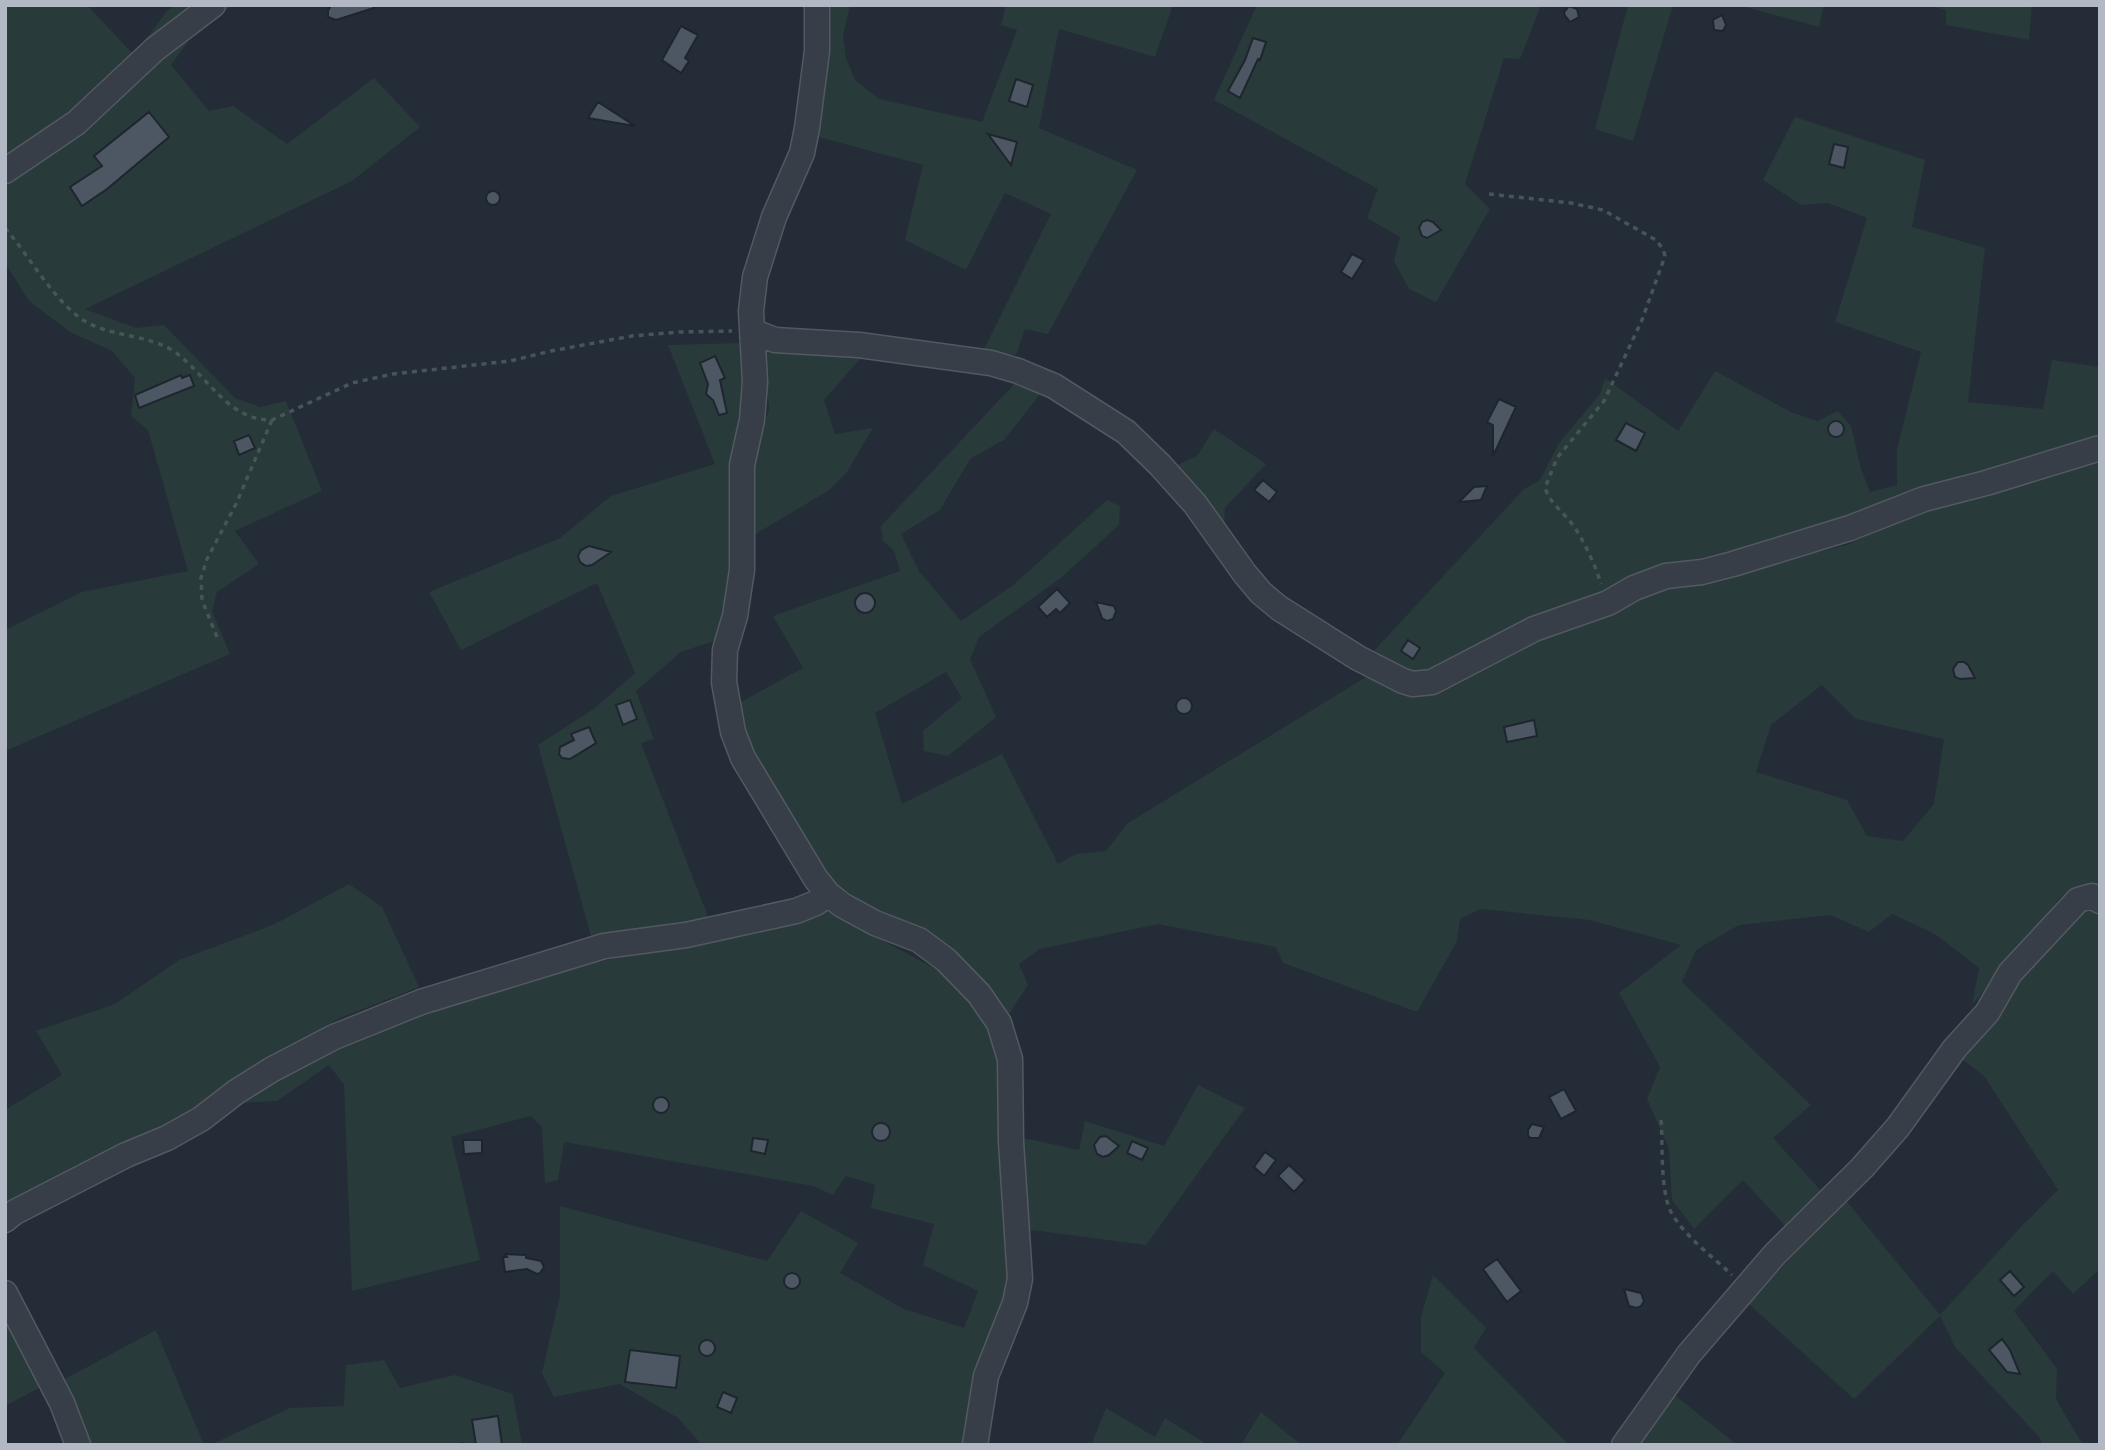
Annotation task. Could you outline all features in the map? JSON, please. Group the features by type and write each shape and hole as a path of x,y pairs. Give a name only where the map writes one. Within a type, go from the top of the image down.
{"street":[{"path":"5,171 76,122 155,49 213,5"},
{"path":"817,5 817,51 802,153 761,252 755,277 752,331 755,382 752,421 742,465 742,570 735,616 725,650 724,682 727,709 743,758 816,879 828,894 875,923 919,940 946,960 979,994 999,1023 1010,1059 1011,1142 1020,1279 1015,1303 986,1376 975,1445"},
{"path":"752,331 775,340 859,345 991,363 1054,386 1126,432 1160,465 1195,504 1261,593 1279,608 1358,658 1413,684 1432,682 1534,629 1608,603 1634,588 1666,576 1702,572 1733,564 1850,528 1924,499 2100,448"},
{"path":"5,1220 15,1212 201,1119 271,1070 347,1032 421,1002 604,946 686,935 796,911 816,903 828,894"},
{"path":"1624,1445 1689,1354 1775,1254 1862,1168 1898,1127 1955,1048 1987,1013 2010,973 2078,900 2092,896 2100,901"},
{"path":"5,1293 62,1403 78,1445"}],"path":[{"path":"1489,194 1603,210 1656,240 1663,248 1665,256 1642,320 1604,401 1557,458 1545,488 1549,499 1574,527 1597,569 1608,603"},
{"path":"5,228 24,249 62,302 81,318 99,328 146,340 171,350 184,359 226,402 244,415 260,421 272,420 352,383 393,374 510,361 632,336 752,331"},
{"path":"217,637 202,600 201,578 207,559 236,504 272,420"},
{"path":"1661,1120 1666,1195 1671,1212 1688,1234 1746,1289"}],"shaded area":[{"path":"5,5 87,5 134,55 167,11 176,5 233,5 192,36 171,65 209,111 233,106 287,144 374,78 420,127 352,181 85,309 136,328 164,325 235,398 260,407 286,401 322,491 235,531 259,564 217,592 212,611 230,654 5,751 5,630 82,592 188,571 148,430 131,416 135,378 112,351 70,332 29,301 5,263"},
{"path":"823,5 850,5 843,37 846,58 855,80 879,99 982,122 1017,30 1001,25 1006,5 1173,5 1155,57 1059,29 1039,128 1137,170 1048,334 1025,329 1016,355 982,353 1051,214 1005,193 966,270 905,240 923,165 815,136"},
{"path":"1257,5 1541,5 1520,59 1504,58 1465,184 1490,209 1436,302 1409,289 1394,261 1400,237 1367,218 1378,189 1214,100"},
{"path":"1628,5 1673,5 1633,141 1595,129"},
{"path":"1738,5 1824,5 1819,27"},
{"path":"1927,5 2032,5 2029,40 1946,25 1946,10"},
{"path":"1795,117 1925,160 1912,227 1985,248 1968,402 2043,409 2052,360 2100,367 2100,441 1741,549 1651,569 1431,674 1408,673 1370,655 1524,489 1540,480 1559,443 1600,394 1605,378 1678,431 1715,371 1791,412 1817,421 1838,411 1851,426 1861,469 1870,492 1897,485 1897,450 1921,352 1835,322 1867,218 1828,203 1801,205 1763,180"},
{"path":"741,343 745,412 731,605 717,640 681,652 636,691 654,739 641,743 709,919 591,936 538,745 595,708 635,673 597,583 461,650 429,592 560,538 611,496 715,464 668,345"},
{"path":"763,345 866,352 824,400 835,434 873,428 847,472 828,491 754,535 752,465 769,409"},
{"path":"1016,382 1042,392 1004,440 970,459 940,510 901,534 919,571 961,621 1012,586 1107,500 1120,506 1119,525 1062,577 979,637 970,659 996,717 948,756 924,751 923,731 962,698 946,672 875,713 902,804 1002,754 1058,864 1076,854 1106,851 1128,823 1366,677 1413,697 1438,690 1536,635 1587,622 1662,589 1847,545 1925,508 2100,460 2100,889 2083,885 2061,897 1972,1005 1979,968 1935,934 1892,914 1869,932 1830,915 1739,925 1696,950 1682,982 1811,1105 1773,1138 1823,1193 1788,1229 1743,1180 1694,1229 1672,1200 1669,1149 1647,1099 1660,1067 1619,993 1681,945 1590,920 1480,909 1460,919 1457,941 1417,1012 1283,963 1276,947 1158,924 1040,949 1019,964 1028,985 1006,1018 840,893 751,752 739,703 803,668 773,616 900,571 894,551 883,541 881,526","holes":["1822,685 1856,719 1944,739 1934,804 1903,841 1867,836 1847,800 1756,772 1771,725"]},
{"path":"1214,429 1266,464 1225,508 1224,527 1175,466 1197,456"},
{"path":"349,884 382,907 419,987 340,1018 223,1087 190,1114 5,1204 5,1110 62,1075 36,1031 115,1004 179,960 275,924"},
{"path":"830,907 865,931 947,975 982,1014 1000,1054 1011,1272 966,1445 702,1445 678,1418 620,1384 554,1397 542,1373 560,1295 560,1206 767,1261 801,1211 858,1243 840,1273 904,1309 964,1328 978,1291 923,1265 934,1224 871,1208 875,1185 846,1176 833,1195 813,1186 564,1142 558,1180 545,1183 542,1127 531,1116 451,1137 480,1260 352,1291 344,1085 329,1065 277,1101 238,1103 318,1055 435,1008 586,964 801,922"},
{"path":"2092,907 2100,912 2100,1269 2073,1294 2053,1271 2014,1311 2057,1369 2056,1399 2083,1445 2042,1445 2040,1438 1955,1347 1940,1316 1854,1399 1749,1304 1844,1198 1940,1315 2058,1190 1984,1076 1963,1060 2014,985 2068,919"},
{"path":"1198,1085 1245,1108 1146,1245 1024,1229 1019,1137 1079,1150 1085,1121 1164,1146"},
{"path":"1433,1275 1486,1328 1474,1348 1569,1445 1397,1445 1445,1373 1421,1352 1421,1317"},
{"path":"5,1318 43,1386 5,1406"},
{"path":"156,1330 204,1445 90,1445 63,1380"},
{"path":"384,1360 400,1388 455,1375 513,1394 522,1445 464,1445 464,1442 449,1445 210,1445 290,1408 344,1406 346,1365"},
{"path":"1671,1392 1737,1445 1634,1445"},
{"path":"1106,1408 1155,1437 1165,1418 1208,1445 1091,1445"},
{"path":"1261,1412 1300,1444 1241,1445"}],"building":[{"path":"331,5 373,5 374,8 336,20 328,17"},
{"path":"1569,6 1577,9 1579,17 1570,22 1564,12"},
{"path":"1722,15 1726,25 1723,31 1714,30 1713,20"},
{"path":"681,26 698,35 685,58 689,61 681,73 662,60"},
{"path":"1253,38 1266,42 1260,60 1258,59 1240,98 1228,91 1245,60"},
{"path":"1016,79 1033,85 1027,107 1009,101"},
{"path":"598,102 635,126 588,118"},
{"path":"149,112 169,137 107,189 82,206 70,187 102,166 94,156"},
{"path":"988,134 1017,142 1011,165"},
{"path":"1834,144 1848,147 1844,168 1829,164"},
{"path":"490,191 496,191 500,198 496,205 490,205 486,201 486,195"},
{"path":"1427,220 1441,230 1427,238 1422,236 1419,228 1422,222"},
{"path":"1352,254 1364,260 1352,279 1341,272"},
{"path":"715,356 725,378 720,380 727,413 719,415 713,400 706,394 708,384 700,363"},
{"path":"181,375 182,378 190,375 194,386 139,408 135,395"},
{"path":"1499,399 1516,407 1493,456 1493,425 1487,422"},
{"path":"1836,421 1844,429 1836,437 1828,429"},
{"path":"1626,423 1645,433 1636,451 1616,440"},
{"path":"249,435 255,448 239,455 234,441"},
{"path":"1263,480 1277,492 1269,502 1254,490"},
{"path":"1487,486 1481,500 1459,502 1474,487"},
{"path":"589,546 611,552 586,566 580,562 578,556 581,550"},
{"path":"1057,589 1070,603 1060,613 1056,609 1047,617 1038,607"},
{"path":"865,593 872,596 875,603 872,610 865,613 858,610 855,603 858,596"},
{"path":"1096,602 1114,606 1116,611 1113,619 1107,621 1102,618"},
{"path":"1408,640 1420,648 1413,659 1401,651"},
{"path":"1958,662 1968,665 1975,678 1955,677 1953,669"},
{"path":"1181,698 1187,698 1192,706 1190,712 1181,714 1176,709 1176,703"},
{"path":"630,700 637,719 623,725 616,705"},
{"path":"1534,720 1537,736 1507,742 1504,727"},
{"path":"589,727 596,743 570,759 562,758 559,754 560,747 574,740 571,734"},
{"path":"1564,1089 1576,1111 1561,1119 1549,1097"},
{"path":"661,1097 669,1105 661,1113 653,1105"},
{"path":"881,1123 887,1126 890,1132 887,1138 881,1141 875,1138 872,1132 875,1126"},
{"path":"1532,1124 1544,1127 1539,1138 1530,1138 1528,1135"},
{"path":"1106,1136 1119,1146 1103,1157 1097,1154 1094,1145 1100,1137"},
{"path":"753,1138 768,1140 765,1154 751,1151"},
{"path":"463,1140 482,1140 482,1153 464,1154"},
{"path":"1132,1141 1148,1148 1142,1160 1127,1153"},
{"path":"1265,1152 1276,1160 1264,1176 1254,1167"},
{"path":"1289,1165 1305,1180 1294,1192 1278,1176"},
{"path":"505,1254 526,1255 526,1258 541,1261 544,1267 537,1274 527,1269 505,1272"},
{"path":"1497,1259 1521,1291 1507,1302 1483,1269"},
{"path":"2010,1271 2024,1287 2014,1296 2000,1280"},
{"path":"792,1273 800,1281 792,1289 784,1281"},
{"path":"1624,1289 1641,1293 1644,1301 1641,1306 1629,1306"},
{"path":"2002,1339 2020,1374 2007,1372 1989,1350"},
{"path":"704,1340 710,1340 715,1348 713,1354 704,1356 699,1351 699,1345"},
{"path":"630,1350 680,1356 676,1388 625,1382"},
{"path":"723,1392 737,1398 731,1413 717,1407"},
{"path":"498,1416 502,1445 476,1445 472,1420"}]}
